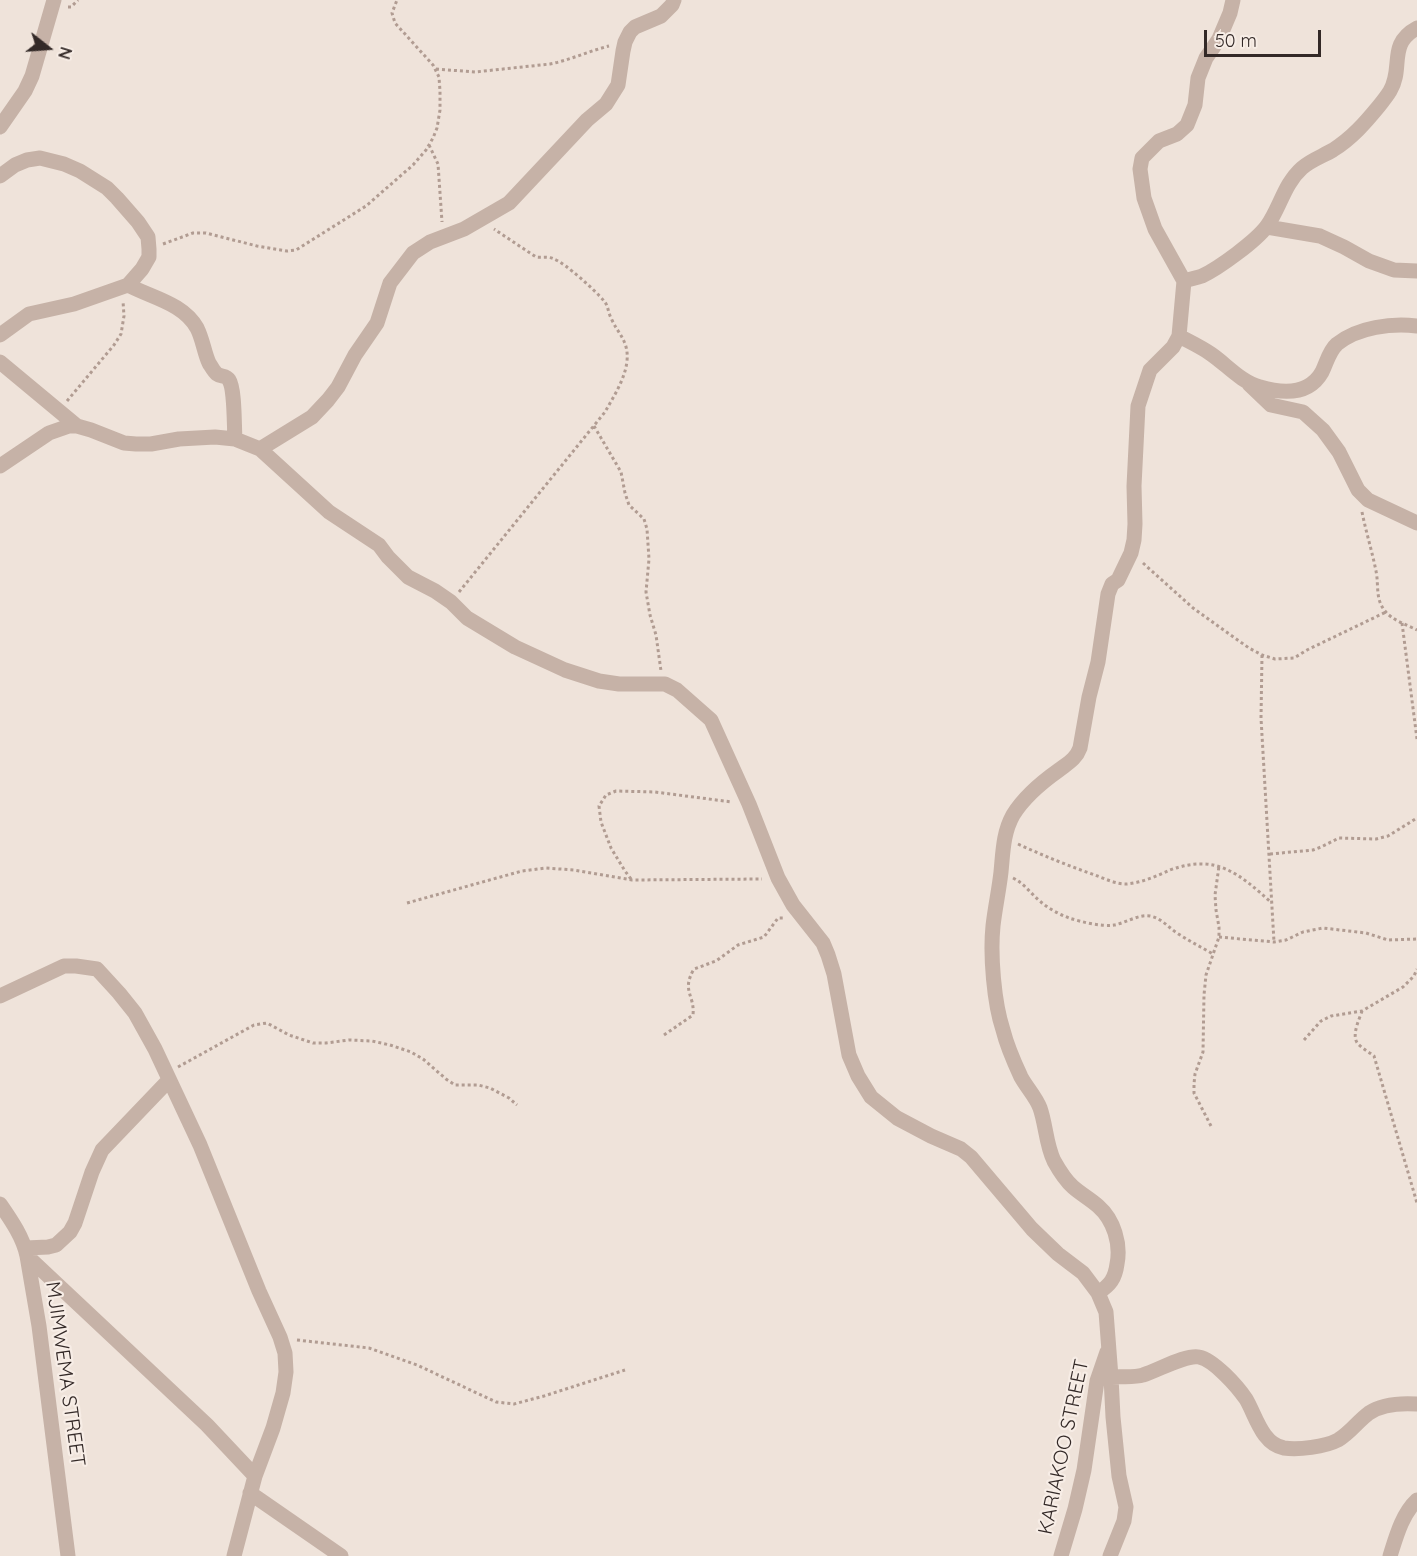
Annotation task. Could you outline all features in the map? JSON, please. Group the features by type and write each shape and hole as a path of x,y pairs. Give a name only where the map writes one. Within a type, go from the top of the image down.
{"street":[{"path":"0,127 32,76 54,0"},
{"path":"260,449 312,417 328,400 377,323 390,283 414,253 430,242 464,229 508,203 587,120 606,104 618,85 625,42 630,32 635,27 662,16 674,0"},
{"path":"1098,1293 1109,1285 1116,1271 1119,1258 1118,1242 1113,1226 1100,1208 1072,1186 1051,1155 1039,1106 1021,1077 1002,1029 993,966 993,929 1004,837 1013,815 1026,797 1072,762 1080,748 1098,662 1108,594 1112,584 1118,580 1131,553 1135,524 1134,486 1138,406 1150,370 1173,347 1179,336 1184,280 1155,229 1144,198 1140,168 1143,158 1150,149 1159,141 1177,134 1187,125 1195,105 1198,78 1206,58 1219,39 1233,0"},
{"path":"1184,280 1201,276 1227,261 1247,245 1267,227 1289,183 1301,170 1331,152 1356,132 1390,91 1394,81 1399,46 1408,33 1417,27"},
{"path":"0,176 15,165 40,158 80,171 108,188 117,198 148,237 150,249 149,257 135,278 125,286 74,304 29,314 0,335"},
{"path":"1267,227 1320,236 1369,261 1394,270 1417,271"},
{"path":"125,286 176,306 195,326 212,369 217,375 225,376 229,380 232,390 235,439"},
{"path":"1247,382 1271,389 1293,391 1305,389 1321,373 1337,344 1345,339 1359,332 1377,328 1417,326"},
{"path":"1179,336 1210,353 1247,382 1271,405 1303,412 1312,419 1339,452 1358,490 1368,500 1417,523"},
{"path":"0,362 77,426"},
{"path":"0,466 49,433 69,426 77,426 124,443 136,444 215,437 235,439 260,449 329,512 379,545 408,577 451,602 467,618 485,630 565,670 599,681 619,684 665,684 677,690 711,720 749,804 778,878 793,905 823,943 834,974 849,1055 871,1097 897,1118 971,1156 1032,1229 1058,1254 1083,1273 1098,1293 1106,1312 1113,1417 1126,1507 1124,1521 1110,1556"},
{"path":"0,996 64,966 97,969 135,1013 200,1145 280,1337 286,1363 283,1393 255,1476 234,1556"},
{"path":"26,1252 56,1245 70,1232 102,1150 168,1077"},
{"name":"MJIMWEMA STREET","path":"0,1203 19,1233 26,1252 39,1326 68,1556"},
{"path":"26,1252 207,1425 255,1476"},
{"name":"KARIAKOO STREET","path":"1061,1556 1084,1470 1097,1381 1108,1346"},
{"path":"1111,1377 1141,1376 1190,1357 1199,1356 1217,1367 1245,1398 1267,1438 1278,1446 1286,1448 1325,1445 1338,1440 1368,1414 1379,1408 1403,1403 1417,1404"},
{"path":"250,1493 341,1556"},
{"path":"1390,1556 1410,1506 1417,1500"}],"path":[{"path":"150,249 193,233 206,233 257,246 287,251 296,250 366,206 413,165 429,145 437,128 440,91 433,65 395,23 392,13 397,0"},
{"path":"435,69 476,72 550,64 625,42"},
{"path":"429,145 438,164 442,237"},
{"path":"451,602 594,426 615,395 624,374 627,359 626,343 611,320 606,302 564,264 549,257 536,256 480,219"},
{"path":"59,411 121,334 125,286"},
{"path":"594,426 621,472 629,505 644,519 647,529 650,559 646,592 665,684"},
{"path":"1358,490 1377,575 1377,594 1380,603 1386,612 1417,630"},
{"path":"1131,553 1193,608 1249,648 1275,659 1294,658 1386,612"},
{"path":"1402,622 1417,739"},
{"path":"1262,655 1261,718 1274,942"},
{"path":"632,880 611,848 601,822 599,806 606,795 616,791 656,792 749,804"},
{"path":"1270,854 1313,850 1339,838 1377,839 1388,836 1417,818"},
{"path":"1004,837 1061,864 1125,884 1148,879 1186,864 1219,866 1246,880 1272,903"},
{"path":"1211,1126 1194,1093 1194,1084 1203,1052 1206,975 1219,937 1220,927 1215,895 1219,866"},
{"path":"407,903 522,871 546,868 574,870 632,880 778,878"},
{"path":"1001,871 1022,882 1041,903 1054,912 1070,918 1106,925 1115,925 1143,915 1152,916 1187,940 1214,954"},
{"path":"664,1035 693,1015 694,1010 687,987 694,969 716,961 738,945 764,937 778,918 803,916"},
{"path":"1219,937 1274,942 1323,928 1366,933 1388,940 1417,939"},
{"path":"1304,1040 1321,1021 1331,1016 1362,1011 1403,987 1414,976 1417,969"},
{"path":"1362,1011 1355,1039 1374,1056 1417,1203"},
{"path":"168,1077 254,1025 267,1023 289,1035 313,1043 372,1041 411,1052 455,1084 490,1088 517,1105"},
{"path":"280,1337 369,1348 417,1365 496,1402 514,1404 626,1370"}]}
